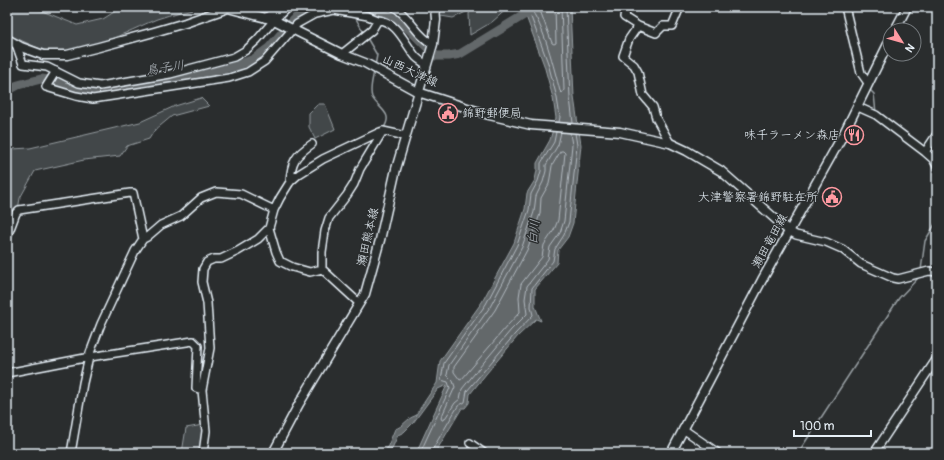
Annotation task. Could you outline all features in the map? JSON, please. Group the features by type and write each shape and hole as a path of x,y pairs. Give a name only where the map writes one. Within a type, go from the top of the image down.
{"main road":[{"name":"瀬田熊本線","path":"272,453 299,404 365,294 396,169 433,44 436,20 435,7"},
{"path":"899,22 907,7"},
{"name":"山西大津線","path":"7,39 43,55 67,55 185,23 224,8 228,8 275,21 342,54 365,63 418,92 489,115 531,125 620,132 670,143 687,150 720,171 789,231"},
{"name":"瀬田竜田線","path":"671,453 762,280 858,107 882,56"}],"street":[{"path":"265,18 281,7"},
{"path":"16,44 23,64 47,67 79,83 100,86 170,74 234,57 246,50 288,7"},
{"path":"394,7 407,18 426,41 433,44"},
{"path":"626,7 624,17 638,26 656,33 663,26 672,26 680,7"},
{"path":"845,7 862,73 868,83"},
{"path":"55,72 46,87 88,99 117,96 229,78 248,72 265,61 291,29 297,24 315,14 334,10 384,20 402,36 416,57 426,65"},
{"path":"342,54 372,30 378,20"},
{"path":"638,26 629,39 623,56 634,65 638,72 643,95 653,107 656,118 670,143"},
{"path":"858,107 876,115 925,152 933,159 937,166"},
{"path":"359,303 322,269 322,252 329,218 354,184 360,169 383,131"},
{"path":"203,453 206,431 202,390 210,348 206,303 202,282 203,269 207,262 214,259 221,259 258,239 269,228 274,210 280,198 290,182 299,174 323,159 383,131 406,136"},
{"path":"925,152 937,134"},
{"path":"290,182 290,173 299,152 312,144"},
{"path":"7,237 16,213 19,210 130,192 133,193 143,238"},
{"path":"71,453 83,383 90,353 134,250 143,238 147,237 161,225 181,216 202,198 216,192 241,194 274,210"},
{"path":"269,228 280,261 292,268 310,272 322,269"},
{"path":"789,231 796,236 826,242 842,249 861,264 893,278 898,279 929,271 937,272"},
{"path":"7,372 193,341 198,346 196,388 202,390"},
{"path":"874,453 937,358"},
{"path":"683,429 718,453"},
{"path":"470,443 484,453"}],"shaded area":[{"path":"7,7 32,7 77,25 103,19 122,7 202,7 157,19 119,36 89,47 62,53 45,51 7,34"},
{"path":"439,7 469,7 468,11 453,18 441,16"},
{"path":"471,7 509,7 492,22 470,35 469,14"},
{"path":"201,98 209,106 172,116 154,131 149,139 127,146 120,156 84,160 35,171 20,198 16,221 7,230 7,152 12,149 30,148 140,122 175,106"},
{"path":"318,104 325,104 335,129 315,139 309,127 309,113"},
{"path":"203,425 200,453 182,453 186,428"}],"water":[{"name":"白川","path":"517,7 570,7 574,97 581,145 573,223 568,237 558,250 557,263 535,289 535,306 541,321 536,319 518,336 486,374 470,394 469,403 465,408 462,408 435,453 416,453 447,385 438,389 413,423 404,432 398,435 390,453 385,453 395,429 415,416 437,383 440,361 482,302 514,243 525,209 527,193 535,180 537,163 550,140 556,118 553,98 544,65 527,19"}],"waterway":[{"name":"鳥子川","path":"7,91 18,85 41,79 50,80 85,93 101,96 143,83 167,79 190,78 236,66 254,59 269,48 293,20 309,7"},
{"name":"鳥子川","path":"368,7 402,22 436,56 460,54 524,15 534,7"},
{"path":"355,17 364,33"},
{"path":"367,38 377,55 375,66"},
{"path":"374,71 371,94 386,115 386,124 383,129"},
{"path":"869,89 874,94 876,113"},
{"path":"919,152 932,163 937,191"},
{"path":"348,187 352,179"},
{"path":"921,270 925,241 937,221"},
{"path":"922,276 931,275 937,277"},
{"path":"798,453 899,298 920,276"},
{"path":"338,332 354,304"},
{"path":"277,437 291,410"}],"place":[{"name":"錦野郵便局","path":"448,113"},
{"name":"味千ラーメン森店","path":"854,135"},
{"name":"大津警察署錦野駐在所","path":"832,197"}]}
